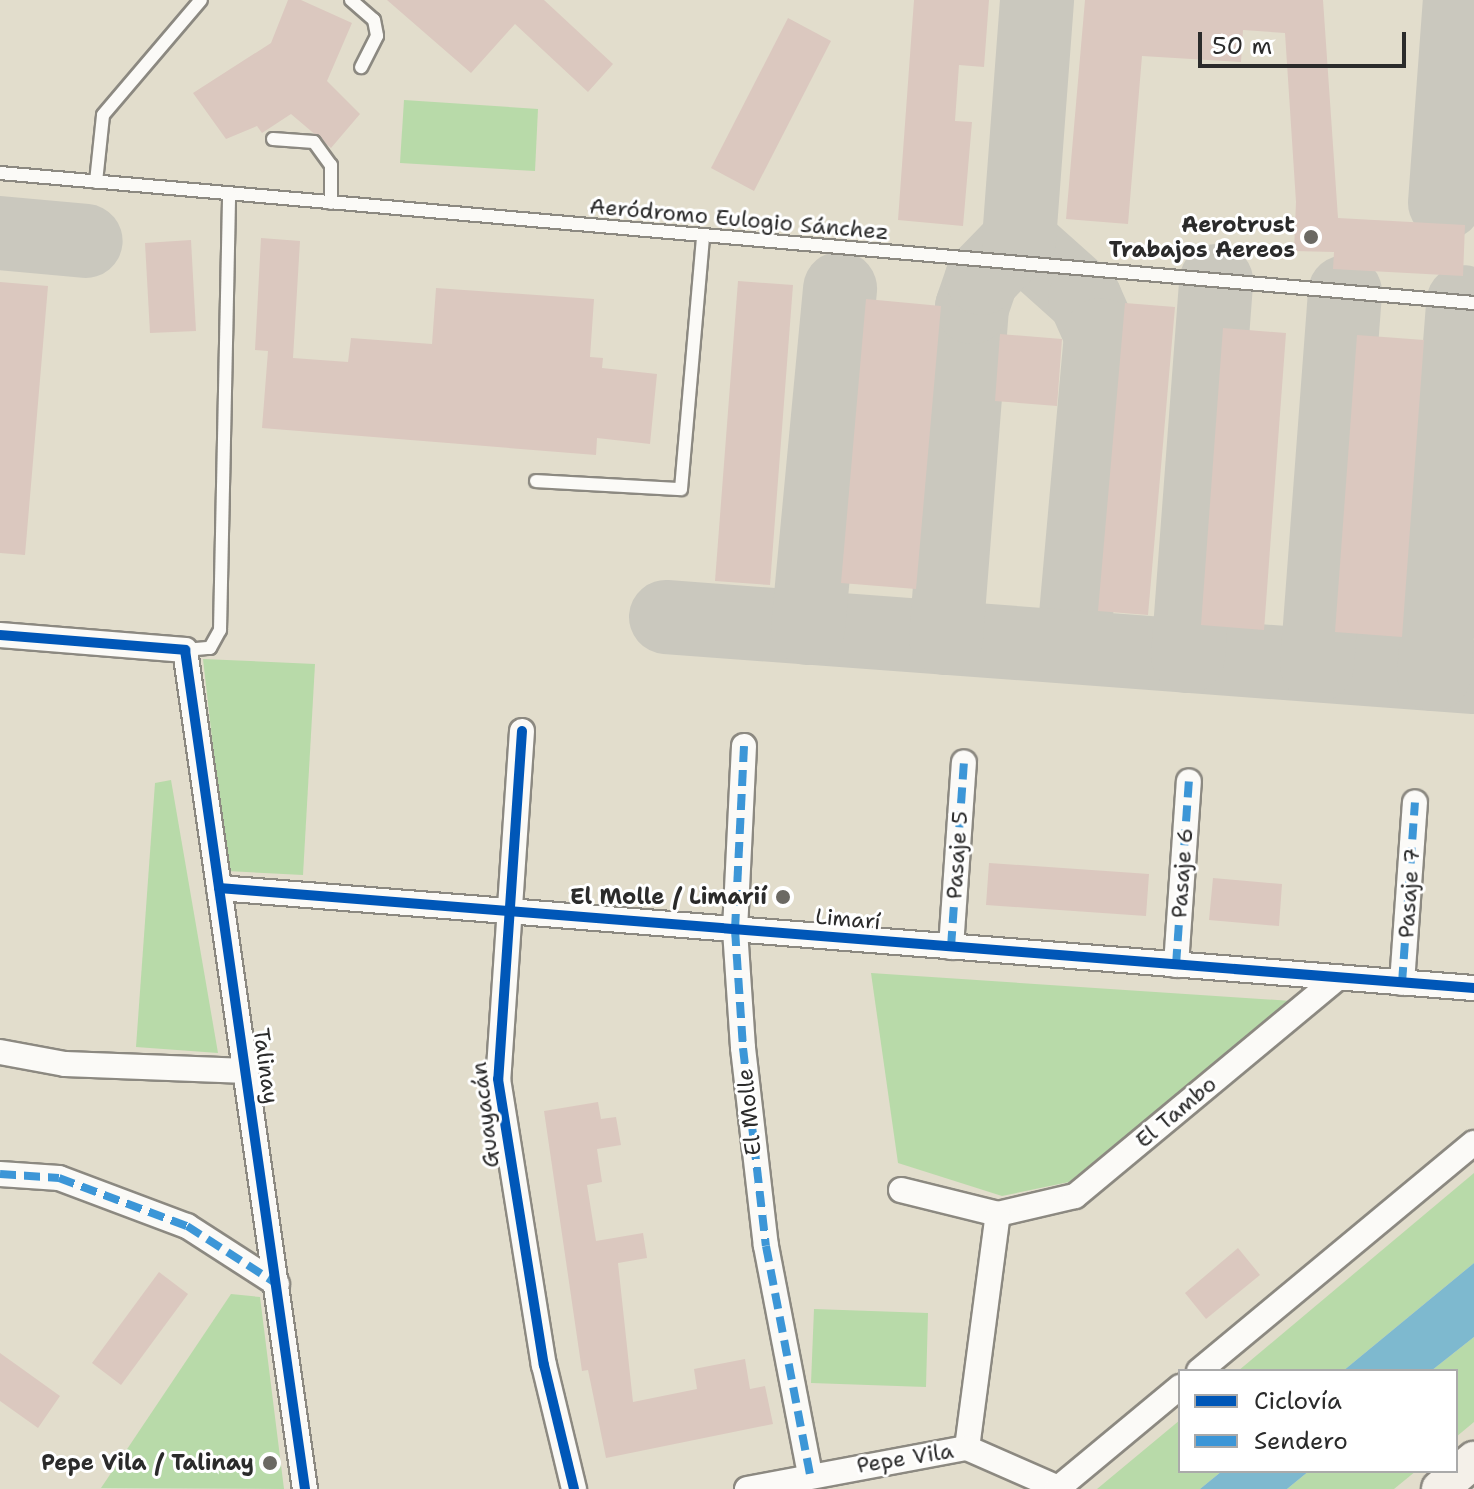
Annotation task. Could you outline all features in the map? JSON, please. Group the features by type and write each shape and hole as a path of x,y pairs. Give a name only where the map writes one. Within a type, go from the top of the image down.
{"main road":[{"path":"1440,1489 1474,1460"}],"street":[{"path":"0,635 185,650"},
{"name":"Talinay","path":"185,650 305,1489"},
{"name":"Guayacán","path":"522,731 507,912 498,1079 544,1365 574,1489"},
{"name":"El Molle","path":"744,746 735,930 762,1218 810,1474"},
{"name":"Pasaje 5","path":"951,947 964,762"},
{"name":"Pasaje 6","path":"1176,965 1189,781"},
{"name":"Pasaje 7","path":"1402,983 1415,802"},
{"name":"Limarí","path":"219,888 1474,988"},
{"name":"El Tambo","path":"901,1190 998,1214 1075,1196 1338,978"},
{"path":"0,1052 65,1064 247,1071"},
{"path":"1201,1369 1474,1143"},
{"path":"0,1174 59,1178 187,1226 277,1284"},
{"path":"967,1448 998,1214"},
{"path":"1057,1488 1178,1389"},
{"name":"Pepe Vila","path":"747,1489 810,1474 967,1448 1057,1488"}],"lane":[{"path":"96,182 103,115 201,0"},
{"path":"351,0 374,20 377,36 361,67"},
{"path":"273,139 314,142 331,165 331,203"},
{"name":"Aeródromo Eulogio Sánchez","path":"0,173 1474,303"},
{"path":"185,650 210,648 220,630 229,194"},
{"path":"536,481 681,489 703,236"}],"green space":[{"path":"404,100 538,109 535,171 400,163"},
{"path":"203,659 315,664 303,875 227,871"},
{"path":"171,780 218,1053 136,1047 155,783"},
{"path":"871,973 1292,1001 1069,1182 1002,1196 898,1163"},
{"path":"1474,1173 1474,1263 1345,1369 1240,1369"},
{"path":"231,1294 260,1297 284,1489 101,1488"},
{"path":"814,1309 928,1313 926,1387 811,1383"},
{"path":"1474,1337 1474,1422 1458,1435 1458,1369 1434,1369"},
{"path":"1178,1422 1178,1473 1220,1473 1200,1489 1097,1489"},
{"path":"1307,1473 1414,1473 1394,1489 1287,1489"}],"water":[{"path":"1474,1263 1474,1337 1434,1369 1345,1369"},
{"path":"1220,1473 1307,1473 1287,1489 1200,1489"}],"building":[{"path":"288,0 301,0 352,23 327,81 360,114 331,148 291,114 262,133 257,126 226,139 193,93 271,43"},
{"path":"387,0 544,0 613,64 588,92 515,24 471,73"},
{"path":"914,0 989,0 984,67 959,65 955,121 972,122 963,226 898,220"},
{"path":"1085,0 1323,0 1338,218 1465,225 1463,276 1333,269 1334,252 1294,251 1296,202 1285,33 1243,30 1241,62 1142,56 1128,224 1066,219"},
{"path":"788,18 831,41 754,191 711,168"},
{"path":"261,238 300,241 293,358 348,362 351,338 432,344 436,288 594,299 590,357 603,358 602,368 657,374 650,444 597,438 596,455 262,428 268,351 255,350"},
{"path":"191,240 196,331 150,333 145,243"},
{"path":"738,281 793,285 770,585 715,581"},
{"path":"0,282 48,286 25,555 0,553"},
{"path":"866,299 941,306 916,589 841,583"},
{"path":"1125,303 1175,307 1148,615 1098,611"},
{"path":"1223,328 1286,333 1264,630 1201,625"},
{"path":"1000,334 1062,339 1057,406 995,401"},
{"path":"1357,335 1424,340 1402,637 1335,632"},
{"path":"989,863 1149,874 1146,916 986,905"},
{"path":"1213,878 1282,884 1279,926 1209,920"},
{"path":"598,1102 601,1119 616,1117 621,1145 597,1149 602,1182 587,1185 596,1241 643,1233 647,1258 618,1263 633,1402 697,1389 694,1369 745,1359 750,1389 765,1386 773,1424 606,1458 588,1370 582,1371 544,1111"},
{"path":"1238,1248 1260,1275 1206,1319 1185,1293"},
{"path":"159,1272 188,1294 121,1385 92,1363"},
{"path":"0,1353 60,1396 38,1428 0,1401"}],"taxiway":[{"path":"946,638 972,307 982,278 1019,240 1037,0"},
{"path":"1445,203 1460,0"},
{"path":"0,233 86,241"},
{"path":"1019,240 1085,299 1101,335 1073,647"},
{"path":"1188,656 1216,281"},
{"path":"808,628 840,289"},
{"path":"1317,665 1345,292"},
{"path":"1434,674 1463,302"},
{"path":"666,617 1474,677"}],"marked path":[{"path":"744,746 735,930 743,1048 766,1246 810,1474"},
{"path":"951,947 964,762"},
{"path":"1176,965 1189,781"},
{"path":"1402,983 1415,802"},
{"path":"0,1174 59,1178 187,1226 277,1284"}],"cycle path":[{"path":"0,635 185,650 305,1489"},
{"path":"522,731 498,1079 544,1365 574,1489"},
{"path":"219,888 1474,988"}],"place":[{"name":"Aerotrust Trabajos Aereos","path":"1311,237"},
{"name":"El Molle / Limarií","path":"783,897"},
{"name":"Pepe Vila / Talinay","path":"270,1463"}]}
